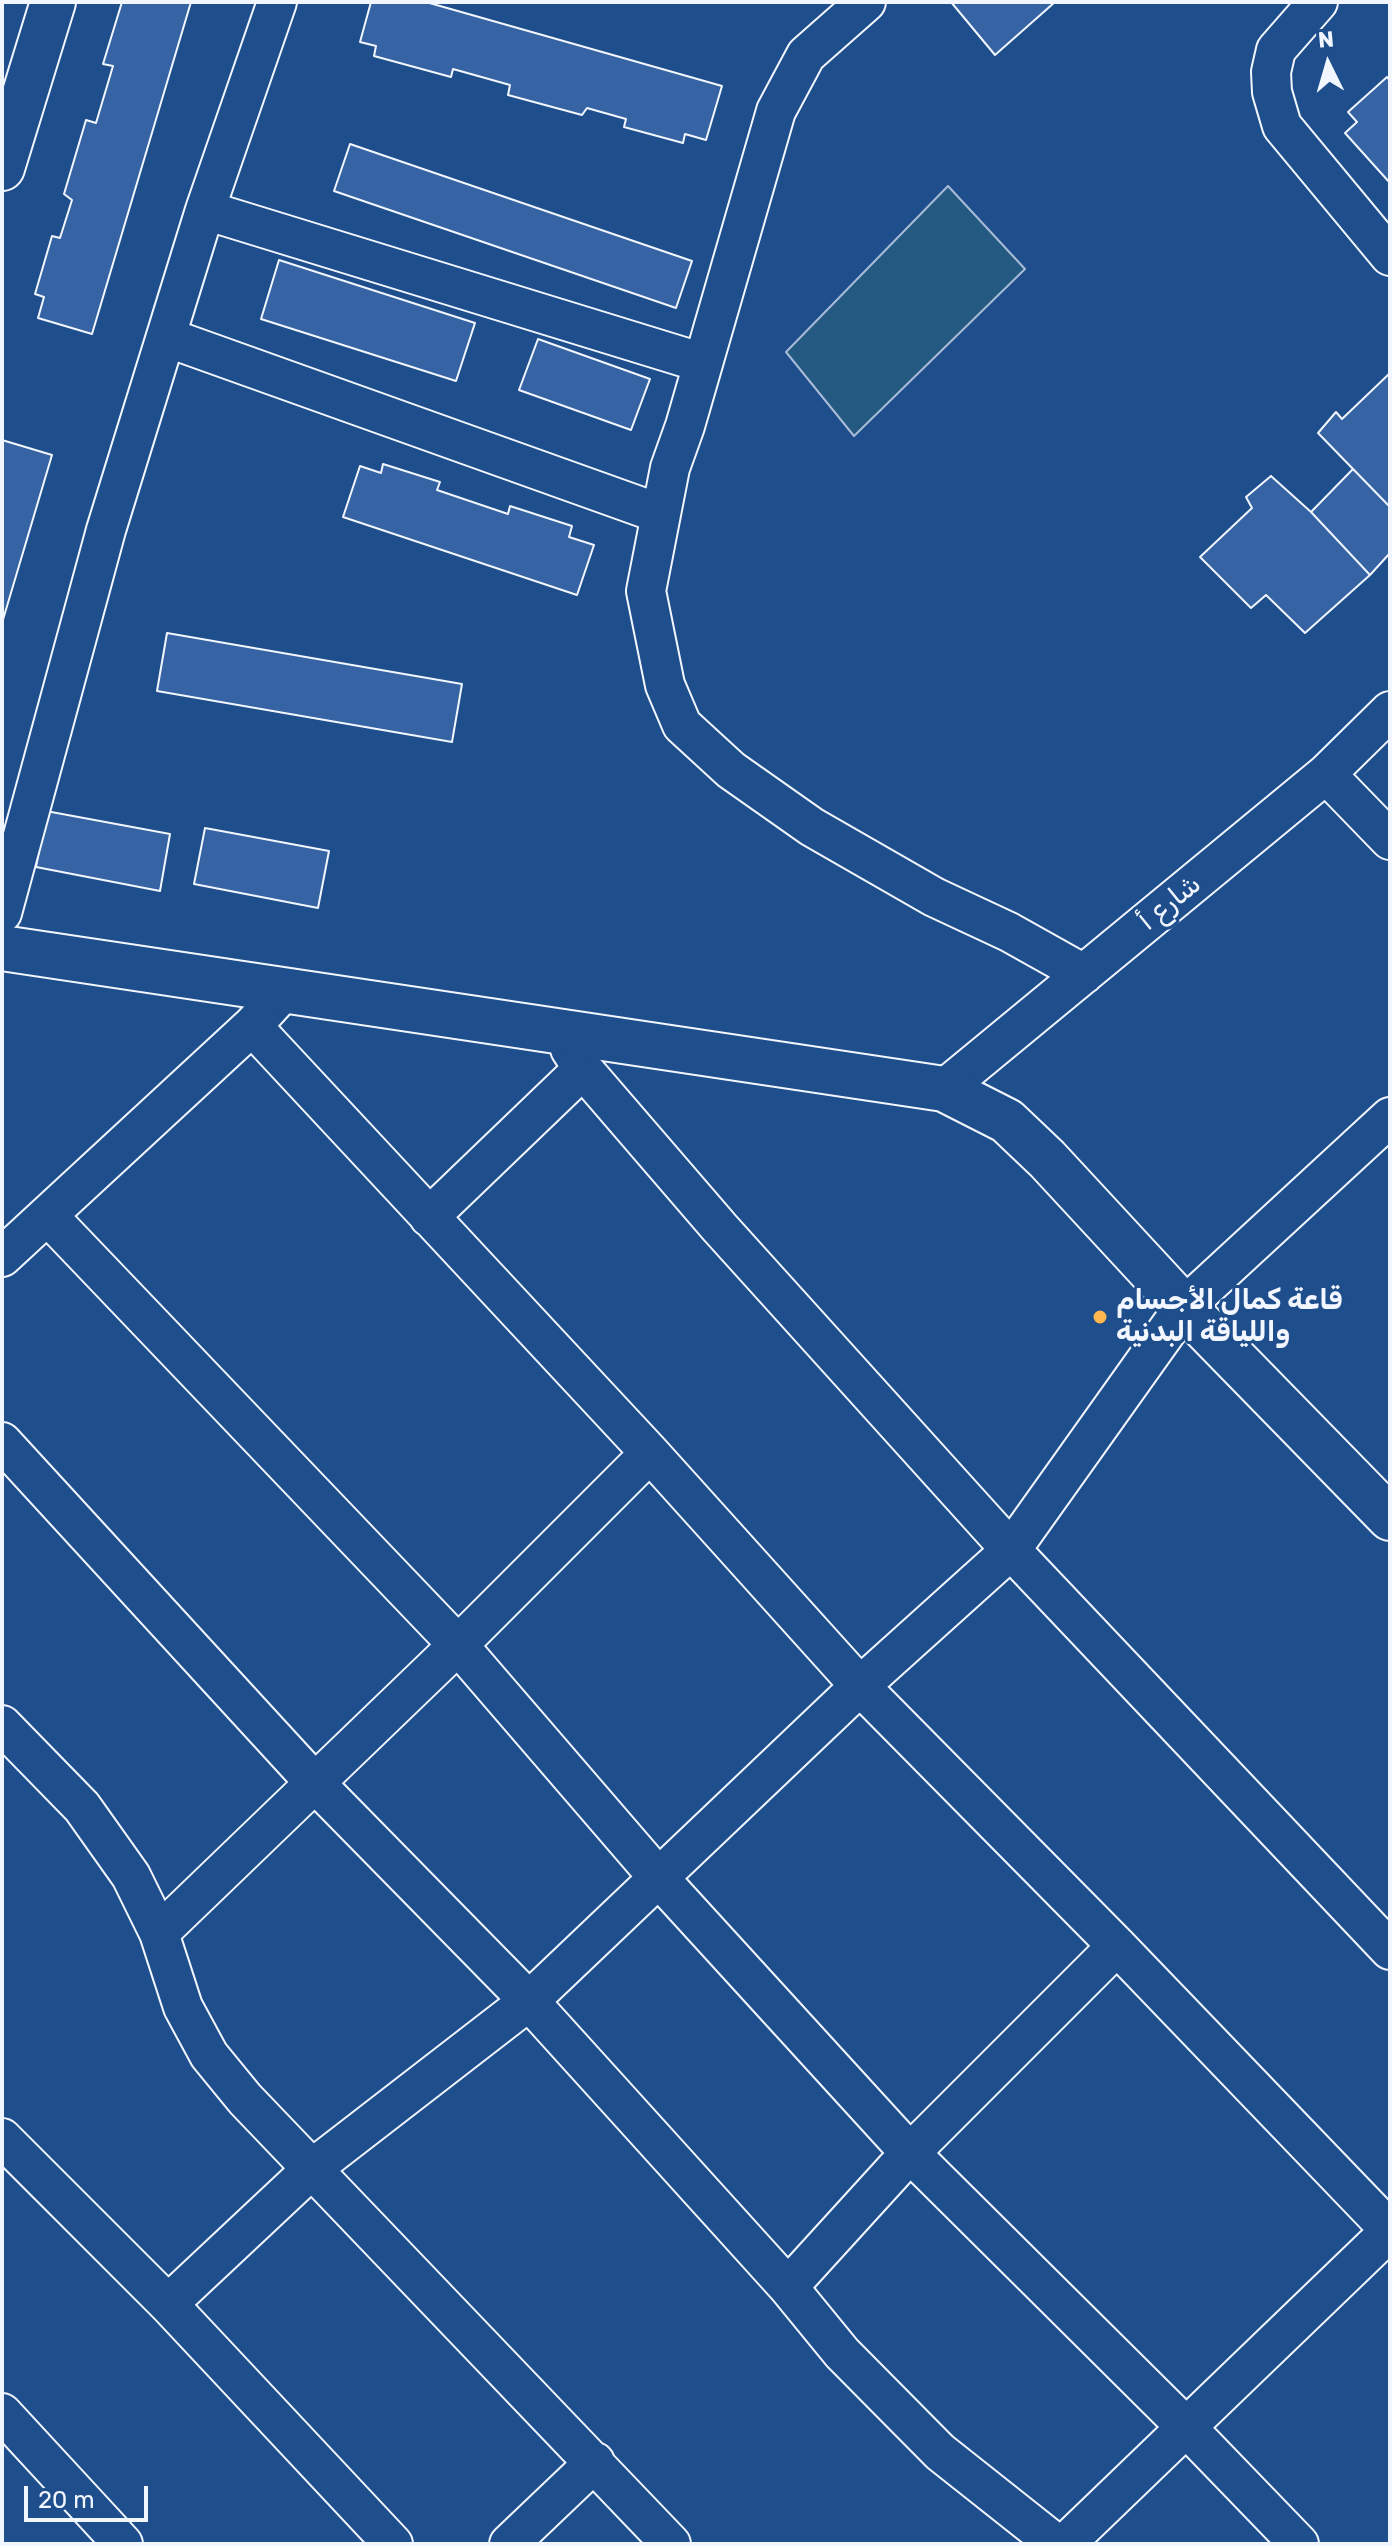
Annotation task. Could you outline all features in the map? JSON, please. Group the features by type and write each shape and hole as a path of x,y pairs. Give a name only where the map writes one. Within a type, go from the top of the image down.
{"main road":[{"path":"2,168 53,2"},
{"path":"2,948 944,1089 1007,1121 1047,1159 1184,1307 1390,1518"}],"street":[{"path":"2,913 106,530 205,210 277,2"},
{"path":"866,2 806,55 776,111 685,426 670,468 646,591 665,685 682,725 731,770 812,827 934,897 1009,932 1084,974"},
{"path":"1318,2 1276,50 1271,72 1272,92 1282,126 1390,256"},
{"path":"205,210 703,363"},
{"path":"166,337 661,514"},
{"name":"شارع أ","path":"944,1089 1326,774 1390,711"},
{"path":"1326,774 1390,840"},
{"path":"2,1257 252,1026 286,989"},
{"path":"252,1026 650,1453 860,1686 1117,1946 1390,2231 1065,2544"},
{"path":"558,1030 583,1069 720,1228 1011,1550 1390,1950"},
{"path":"429,1217 583,1069"},
{"path":"168,2304 313,2168 529,2001 860,1686 1011,1550 1184,1307 1390,1117"},
{"path":"48,1216 458,1645 658,1877 910,2153 1186,2427 1299,2544"},
{"path":"2,1442 315,1783 529,2001 788,2287 842,2353 940,2452 1056,2544"},
{"path":"159,1933 458,1645 650,1453"},
{"path":"2,1725 82,1807 131,1876 159,1933 183,2007 209,2055 245,2099 671,2544"},
{"path":"788,2287 910,2153 1117,1946"},
{"path":"2,2138 168,2304 393,2544"},
{"path":"2,2413 123,2544"},
{"path":"509,2544 595,2462"}],"shaded area":[{"path":"948,186 1025,269 854,436 786,352"}],"building":[{"path":"122,2 191,2 92,334 38,318 44,297 35,294 52,236 60,238 72,200 64,194 86,120 96,123 113,66 103,64"},
{"path":"371,2 426,2 722,86 706,140 685,134 683,143 624,127 626,119 587,108 582,115 508,95 510,85 453,69 451,77 374,56 376,46 360,42"},
{"path":"951,2 1055,2 995,55"},
{"path":"1387,77 1390,81 1390,183 1345,133 1357,122 1348,112"},
{"path":"350,144 692,261 676,308 334,191"},
{"path":"279,260 475,323 456,381 261,319"},
{"path":"538,339 650,379 631,430 519,390"},
{"path":"1390,373 1390,507 1318,433 1336,412 1342,419"},
{"path":"2,440 52,455 2,623"},
{"path":"383,464 440,482 437,490 508,514 510,506 572,526 569,537 594,545 577,595 343,517 360,466 381,473"},
{"path":"1353,469 1390,507 1390,553 1370,575 1311,512"},
{"path":"1271,476 1311,512 1370,575 1305,633 1266,595 1251,608 1200,557 1252,508 1246,497"},
{"path":"167,633 462,684 452,742 157,691"},
{"path":"46,811 170,834 160,891 36,867"},
{"path":"205,828 329,851 318,908 194,884"}],"place":[{"name":"قاعة كمال الأجسام واللياقة البدنية","path":"1100,1317"}]}
